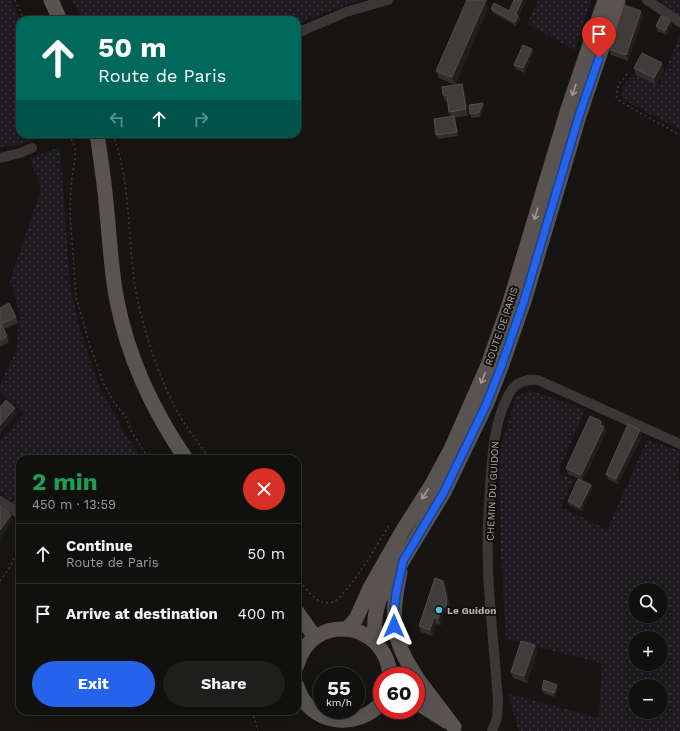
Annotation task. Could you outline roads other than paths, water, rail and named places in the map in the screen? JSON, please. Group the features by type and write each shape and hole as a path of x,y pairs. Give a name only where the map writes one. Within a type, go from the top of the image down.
{"main road":[{"path":"51,0 58,16"},
{"name":"ROUTE DE PARIS","path":"347,629 356,619 370,588 403,530 431,486 451,449 488,365 509,305 568,109 605,0"},
{"name":"ROUTE DE PARIS","path":"376,642 374,623 375,612 380,598 444,492 486,405 501,367 524,301 579,116 618,0"},
{"path":"98,138 103,168 111,265 123,326 132,354 153,405 167,432 183,455"},
{"path":"403,561 396,594 394,626 399,645 410,667"},
{"path":"301,618 315,637"},
{"path":"301,655 306,646 315,637 333,630 347,629 356,631 376,642 385,654 389,667"},
{"path":"425,688 456,729"},
{"path":"301,697 303,702 322,725 349,723 362,720 373,712"},
{"path":"425,708 456,729"}],"street":[{"path":"301,30 346,12 388,0"},
{"path":"648,0 680,22"},
{"path":"0,158 32,148"},
{"name":"CHEMIN DU GUIDON","path":"492,731 497,718 498,701 488,570 489,508 495,436 499,417 509,394 514,387 521,382 529,379 538,380 680,444"},
{"path":"0,501 16,511"}],"place":[{"name":"Le Guidon","path":"439,610"}]}
